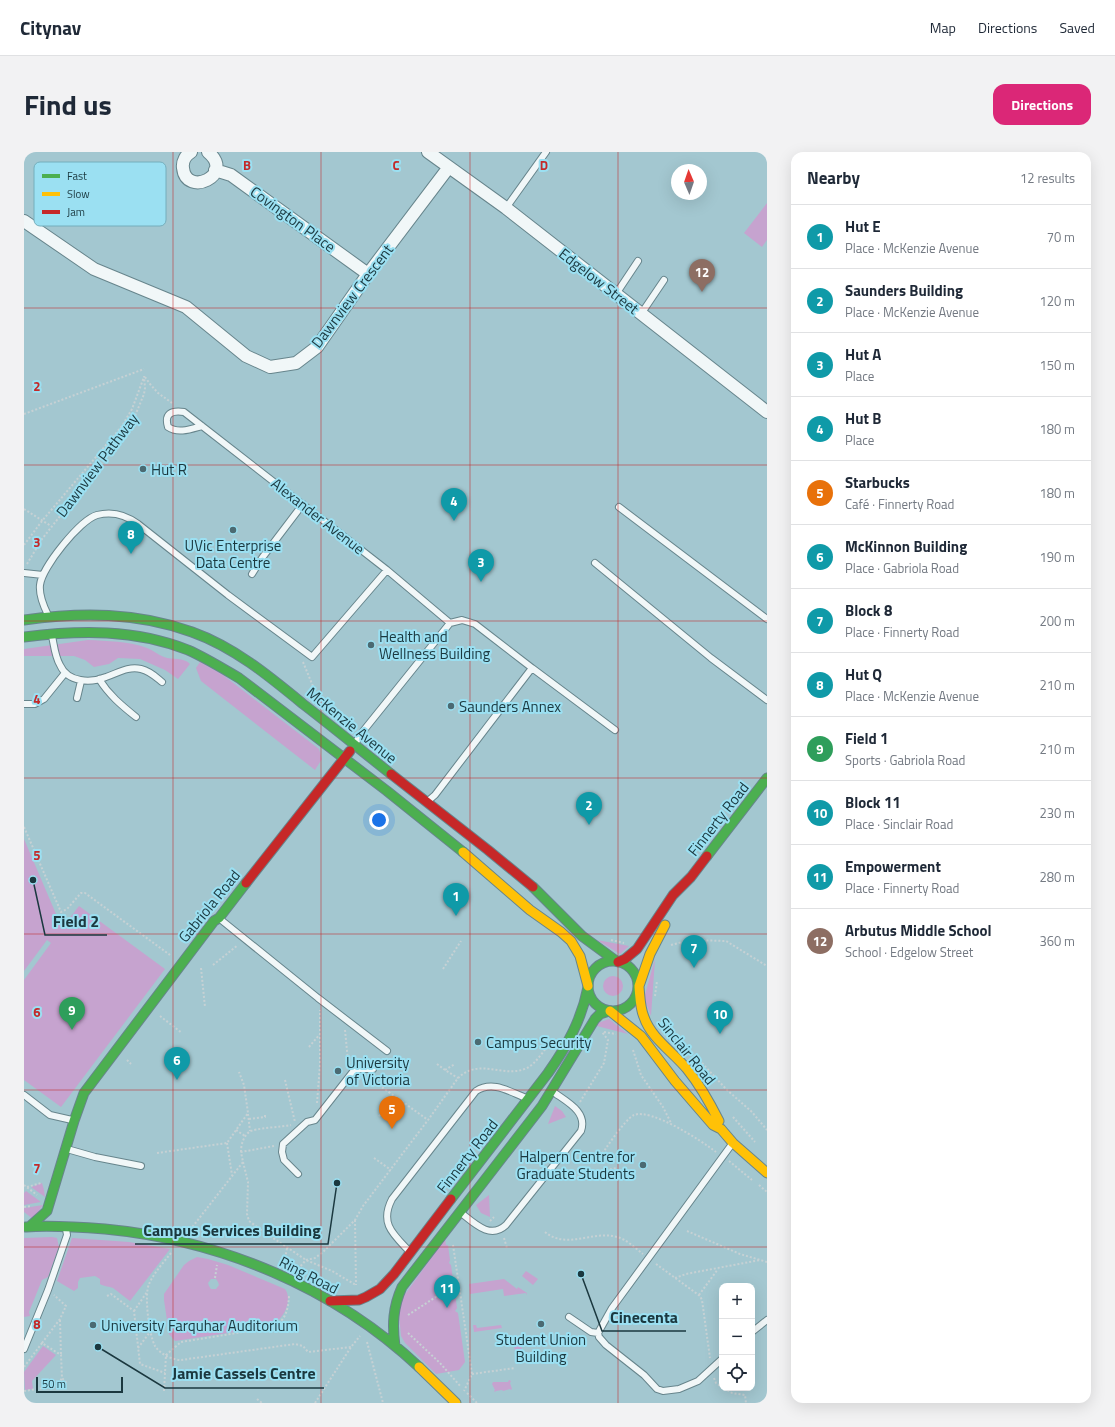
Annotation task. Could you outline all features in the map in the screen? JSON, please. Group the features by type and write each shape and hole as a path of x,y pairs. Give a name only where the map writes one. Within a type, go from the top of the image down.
{"street":[{"path":"191,152 185,157 183,162 184,174 188,178 198,183 204,182 213,176 216,170 215,160 208,152"},
{"name":"Edgelow Street","path":"428,152 506,208 767,412"},
{"name":"Dawnview Crescent","path":"24,221 94,269 186,307 246,356 270,367 296,363 317,346 368,274 449,167"},
{"name":"Covington Place","path":"216,170 231,175 368,274"},
{"name":"McKenzie Avenue","path":"24,620 48,616 88,613 131,616 161,622 200,635 227,648 254,666 526,881 581,935 597,949 617,961"},
{"name":"McKenzie Avenue","path":"24,637 51,632 82,631 113,632 154,639 193,652 239,678 418,816 497,880 531,911 566,937 579,953 583,963 588,986"},
{"name":"Gabriola Road","path":"26,1227 40,1218 47,1211 74,1120 84,1093 214,921 219,918 354,745"},
{"name":"Finnerty Road","path":"617,961 628,958 638,949 680,886 691,877 767,778"},
{"name":"Finnerty Road","path":"639,986 650,954 666,923 686,890 691,877"},
{"path":"617,961 632,970 636,976 639,986 636,997 630,1005 621,1010 610,1011 599,1007 594,1003 588,986 591,976 597,967 603,963 617,961"},
{"name":"Finnerty Road","path":"395,1346 392,1324 397,1296 449,1228 458,1203 528,1099 562,1052 574,1032 584,1009 588,986"},
{"name":"Sinclair Road","path":"639,986 642,1011 646,1021 656,1036 680,1060 696,1081 719,1121 721,1129"},
{"name":"Finnerty Road","path":"330,1301 358,1301 373,1294 381,1288 410,1253 458,1203 542,1106 595,1019 600,1014 610,1011"},
{"name":"Sinclair Road","path":"610,1011 641,1036 713,1125 721,1129 733,1143 767,1173"},
{"name":"Ring Road","path":"26,1227 65,1227 133,1232 181,1241 245,1261 297,1283 330,1301 375,1330 423,1370 456,1403"}],"lane":[{"path":"506,208 546,152"},
{"path":"616,294 638,261"},
{"path":"641,314 664,280"},
{"path":"184,412 171,412 168,416 168,428 180,431 202,426"},
{"name":"Alexander Avenue","path":"184,412 387,570 450,623"},
{"path":"252,574 262,558 303,504"},
{"path":"620,507 767,619"},
{"path":"162,682 150,672 132,668 124,669 99,680 81,681 65,673 60,666 48,616 44,607 40,586 43,576 52,559 63,545 90,518 96,515 117,514 128,517 228,595 312,657 387,570"},
{"path":"595,563 711,658 767,700"},
{"path":"26,573 43,576"},
{"path":"450,623 462,620 475,624 615,730"},
{"name":"Gabriola Road","path":"354,745 360,735 450,623"},
{"path":"427,802 435,795 454,771 532,668"},
{"path":"24,704 35,704 44,699 65,673"},
{"path":"99,680 106,691 136,717"},
{"path":"77,698 81,681"},
{"path":"219,918 387,1051"},
{"path":"298,1174 284,1160 282,1152 283,1144 300,1127 307,1122 315,1120 355,1069 373,1070"},
{"path":"458,1203 484,1230 488,1232 497,1231 506,1225 581,1131 582,1119 576,1108 540,1084"},
{"path":"421,1263 410,1253 389,1228 387,1211 392,1199 476,1091 481,1088 492,1086 528,1099 542,1106"},
{"path":"24,1096 50,1115 74,1120"},
{"path":"598,1333 612,1308 733,1143"},
{"path":"65,1149 95,1157 141,1166"},
{"path":"24,1349 48,1290 67,1235 65,1227"},
{"path":"570,1317 590,1332 598,1333"},
{"path":"755,1330 767,1320"},
{"path":"598,1333 599,1337 606,1345 644,1375 657,1389 663,1391 679,1389 698,1381 719,1362"}],"path":[{"path":"24,414 144,369"},
{"path":"144,376 158,393 184,412"},
{"name":"Dawnview Pathway","path":"24,546 42,521 122,426 132,409 144,376"},
{"name":"Dawnview Pathway","path":"26,573 26,564 51,526 114,448 135,416 144,394 144,376"},
{"path":"24,509 51,526"},
{"path":"302,661 318,697"},
{"path":"24,827 61,912 67,910 81,893 85,893 181,964"},
{"path":"668,946 690,940 726,941 767,966"},
{"path":"443,969 461,941"},
{"path":"213,965 239,944"},
{"path":"200,968 205,1007"},
{"path":"315,1120 319,1089 320,1007"},
{"path":"156,1013 182,1033"},
{"path":"294,1273 306,1260 315,1258 323,1252 355,1220 363,1206 428,1120 355,1069 348,1061 345,1030"},
{"path":"576,1108 604,1063 608,1040 600,1031"},
{"path":"309,1047 320,1034"},
{"path":"532,1064 549,1044"},
{"path":"632,1048 641,1075 671,1123"},
{"path":"697,1058 727,1090 752,1112 767,1130"},
{"path":"437,1064 458,1078"},
{"path":"445,1070 454,1064"},
{"path":"239,1072 244,1085 250,1131"},
{"path":"285,1080 296,1125 250,1131 245,1136 241,1145 242,1162 248,1182 247,1214 249,1221 306,1260 332,1271 356,1285"},
{"path":"379,1116 397,1098"},
{"path":"233,1176 227,1143 248,1113"},
{"path":"249,1119 265,1117 265,1113"},
{"path":"598,1160 633,1115 646,1115 671,1123 704,1142 753,1181"},
{"path":"236,1130 245,1136"},
{"path":"157,1153 227,1143"},
{"path":"241,1152 283,1144"},
{"path":"374,1158 391,1170"},
{"path":"242,1162 233,1176 154,1275 149,1284 147,1303 151,1332 155,1346 174,1360 295,1344 303,1346 308,1352 351,1347"},
{"path":"590,1172 618,1168"},
{"path":"25,1186 44,1182"},
{"path":"757,1185 767,1192"},
{"path":"25,1186 41,1198"},
{"path":"355,1220 356,1285 358,1301"},
{"path":"449,1228 453,1242 472,1374 462,1394"},
{"path":"204,1234 261,1230"},
{"path":"687,1231 740,1254 767,1262"},
{"path":"545,1232 552,1237 564,1240 601,1235 618,1237"},
{"path":"287,1248 285,1259 287,1264"},
{"path":"215,1278 218,1260"},
{"path":"719,1385 716,1383 712,1368 702,1300 699,1296 675,1278 686,1274 760,1260"},
{"path":"699,1296 719,1268"},
{"path":"24,1367 60,1319 66,1306 48,1290"},
{"path":"147,1292 134,1311 140,1364 165,1374"},
{"path":"164,1391 166,1355 181,1342 274,1327 284,1319 287,1313 289,1292"},
{"path":"107,1296 111,1294 134,1311"},
{"path":"24,1391 57,1386 62,1378 60,1319"},
{"path":"392,1324 399,1325 407,1332 440,1363 477,1403"},
{"path":"138,1348 151,1332"},
{"path":"315,1403 351,1347 364,1333"},
{"path":"366,1340 383,1403"},
{"path":"42,1343 61,1355"},
{"path":"472,1374 515,1368"},
{"path":"62,1378 67,1382"},
{"path":"729,1391 732,1393 745,1395 746,1403"},
{"path":"257,1399 262,1403"}],"shaded area":[{"path":"767,203 767,240 762,247 744,233"},
{"path":"88,640 133,644 149,649 167,658 185,660 190,664 178,679 165,670 140,659 118,658 109,664 94,667 85,660 74,656 24,656 24,649"},
{"path":"200,662 223,675 319,749 322,759 315,770 201,681 196,668"},
{"path":"24,839 62,928 79,906 165,969 61,1107 24,1080 24,980 51,943 47,940 24,971"},
{"path":"597,940 629,946 620,954"},
{"path":"655,959 651,1016 644,998"},
{"path":"609,976 617,976 623,982 623,990 617,996 609,996 603,990 603,982"},
{"path":"609,1019 628,1034 597,1026 598,1023"},
{"path":"555,1106 562,1111 566,1117 548,1124"},
{"path":"42,1183 44,1190 45,1197 31,1187"},
{"path":"26,1191 41,1202 24,1205 24,1193"},
{"path":"489,1195 490,1217 481,1213 476,1205"},
{"path":"43,1205 33,1219 24,1212 24,1208"},
{"path":"24,1238 57,1238 59,1247 48,1277 42,1280 29,1312 30,1316 24,1317"},
{"path":"72,1238 129,1242 170,1249 130,1301 113,1288 100,1284 100,1279 95,1276 80,1278 78,1288 74,1291 57,1281"},
{"path":"445,1239 446,1245 448,1245 449,1263 451,1265 457,1308 455,1311 458,1313 465,1362 459,1370 436,1374 405,1343 401,1336 398,1304"},
{"path":"197,1257 208,1259 228,1265 285,1289 288,1299 285,1311 277,1321 267,1327 175,1341 169,1334 164,1294 184,1265","holes":["211,1279 216,1279 219,1285 216,1289 211,1289 208,1283"]},
{"path":"526,1271 538,1279 533,1285 522,1276"},
{"path":"504,1279 517,1289 518,1287 527,1293 526,1295 526,1293 504,1296 503,1289 470,1294 469,1284"},
{"path":"473,1325 476,1325 477,1328 501,1325 502,1328 474,1332"},
{"path":"520,1336 523,1358 516,1359 513,1337"},
{"path":"43,1346 56,1355 32,1381 33,1389 25,1390 24,1372"},
{"path":"509,1380 511,1381 511,1390 494,1391 495,1390 492,1384 493,1382 508,1382"}],"traffic: fast":[{"path":"24,620 45,617 88,615 130,617 171,625 207,638 237,654 264,673 391,774"},
{"path":"24,637 66,633 107,633 148,638 168,643 195,653 239,678 387,791 463,852"},
{"path":"707,856 767,778"},
{"path":"29,1227 47,1211 84,1093 214,921 219,918 246,883"},
{"path":"533,887 582,936 616,961"},
{"path":"608,961 618,961 631,968 638,981 638,986 638,991 631,1004 618,1011 608,1011 599,1007 592,1000 588,991 588,981 592,972 599,965 608,961"},
{"path":"451,1199 555,1063 578,1021 588,987"},
{"path":"395,1346 394,1316 402,1287 542,1106 595,1019 600,1014 609,1011"},
{"path":"26,1227 56,1226 105,1229 148,1235 191,1244 232,1256 273,1272 313,1291 350,1313 386,1339 419,1367"}],"traffic: slow":[{"path":"463,852 530,910 571,941 580,956 588,986"},
{"path":"639,986 650,954 665,925"},
{"path":"639,987 640,1002 647,1025 657,1038 692,1075 719,1121"},
{"path":"610,1011 641,1036 675,1081 713,1125 721,1129 733,1143 767,1173"},
{"path":"419,1367 456,1403"}],"traffic: jam":[{"path":"246,883 350,751"},
{"path":"391,774 533,887"},
{"path":"618,962 625,959 637,949 673,895 691,877 707,856"},
{"path":"330,1301 359,1300 380,1289 394,1274 451,1199"}],"place":[{"name":"Arbutus Middle School","path":"702,292"},
{"name":"Hut R","path":"143,469"},
{"name":"Hut B","path":"454,521"},
{"name":"UVic Enterprise Data Centre","path":"233,530"},
{"name":"Hut Q","path":"131,554"},
{"name":"Hut A","path":"481,582"},
{"name":"Health and Wellness Building","path":"371,645"},
{"name":"Saunders Annex","path":"451,706"},
{"name":"Saunders Building","path":"589,825"},
{"name":"Field 2","path":"33,880"},
{"name":"Hut E","path":"456,916"},
{"name":"Block 8","path":"694,968"},
{"name":"Field 1","path":"72,1030"},
{"name":"Block 11","path":"720,1034"},
{"name":"Campus Security","path":"478,1042"},
{"name":"University of Victoria","path":"338,1071"},
{"name":"McKinnon Building","path":"177,1080"},
{"name":"Starbucks","path":"392,1129"},
{"name":"Halpern Centre for Graduate Students","path":"643,1165"},
{"name":"Campus Services Building","path":"337,1183"},
{"name":"Cinecenta","path":"581,1274"},
{"name":"Empowerment","path":"447,1308"},
{"name":"Student Union Building","path":"541,1324"},
{"name":"University Farquhar Auditorium","path":"93,1325"},
{"name":"Jamie Cassels Centre","path":"98,1347"}]}
